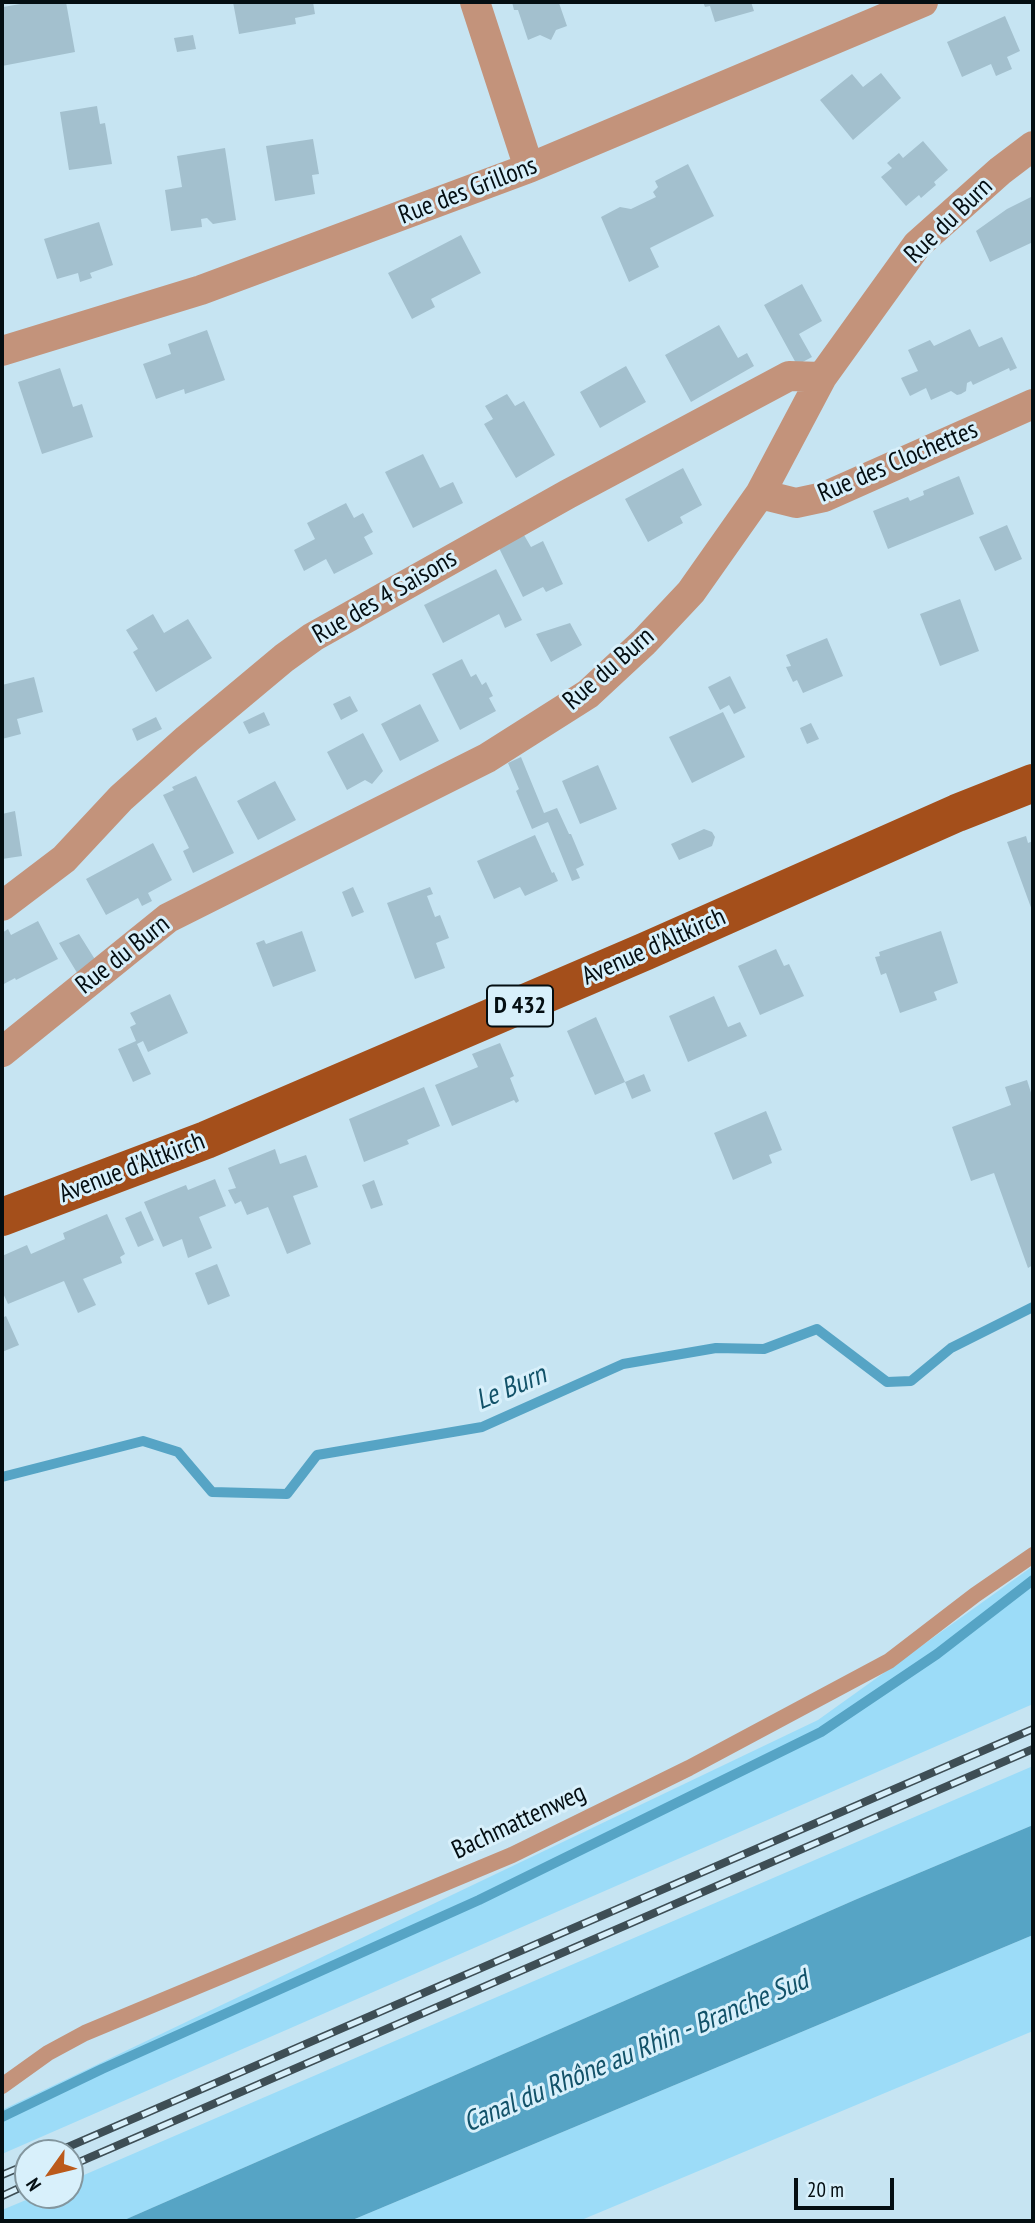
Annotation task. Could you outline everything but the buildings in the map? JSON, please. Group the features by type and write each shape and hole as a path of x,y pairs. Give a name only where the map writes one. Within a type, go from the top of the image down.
{"main road":[{"name":"Avenue d'Altkirch","path":"2,1217 206,1140 633,957 957,813 1033,783"}],"street":[{"path":"475,2 529,169"},
{"name":"Rue des Grillons","path":"2,351 201,290 529,169 923,2"},
{"name":"Rue du Burn","path":"2,1052 168,918 487,758 588,694 645,642 691,592 760,494 822,377 917,245 1000,171 1033,146"},
{"name":"Rue des 4 Saisons","path":"2,906 64,859 121,798 187,739 313,637 568,494 789,376 822,377"},
{"name":"Rue des Clochettes","path":"760,494 796,503 824,497 1033,404"}],"lane":[{"name":"Bachmattenweg","path":"2,2087 48,2053 85,2033 512,1855 689,1768 890,1661 975,1595 1033,1555"}],"shaded area":[{"path":"1033,1566 1033,1704 36,2139 14,2139 14,2149 2,2154 2,2110 818,1720"},
{"path":"1033,1766 1033,1825 857,1899 122,2221 2,2221 2,2210 14,2205 14,2209 84,2209 84,2175"},
{"path":"1033,1935 1033,2031 579,2221 350,2221"}],"water":[{"name":"Canal du Rhône au Rhin - Branche Sud","path":"1033,1825 1033,1935 350,2221 122,2221 857,1899"}],"waterway":[{"name":"Le Burn","path":"2,1477 143,1441 178,1452 212,1492 287,1494 317,1455 482,1427 623,1364 716,1348 764,1349 817,1329 887,1382 911,1381 951,1348 1033,1307"},
{"path":"2,2117 102,2069 479,1900 821,1732 937,1654 1033,1580"}],"railway":[{"path":"84,2140 1033,1729"},
{"path":"84,2160 1033,1749"},
{"path":"2,2175 14,2170"},
{"path":"2,2196 14,2190"}]}
